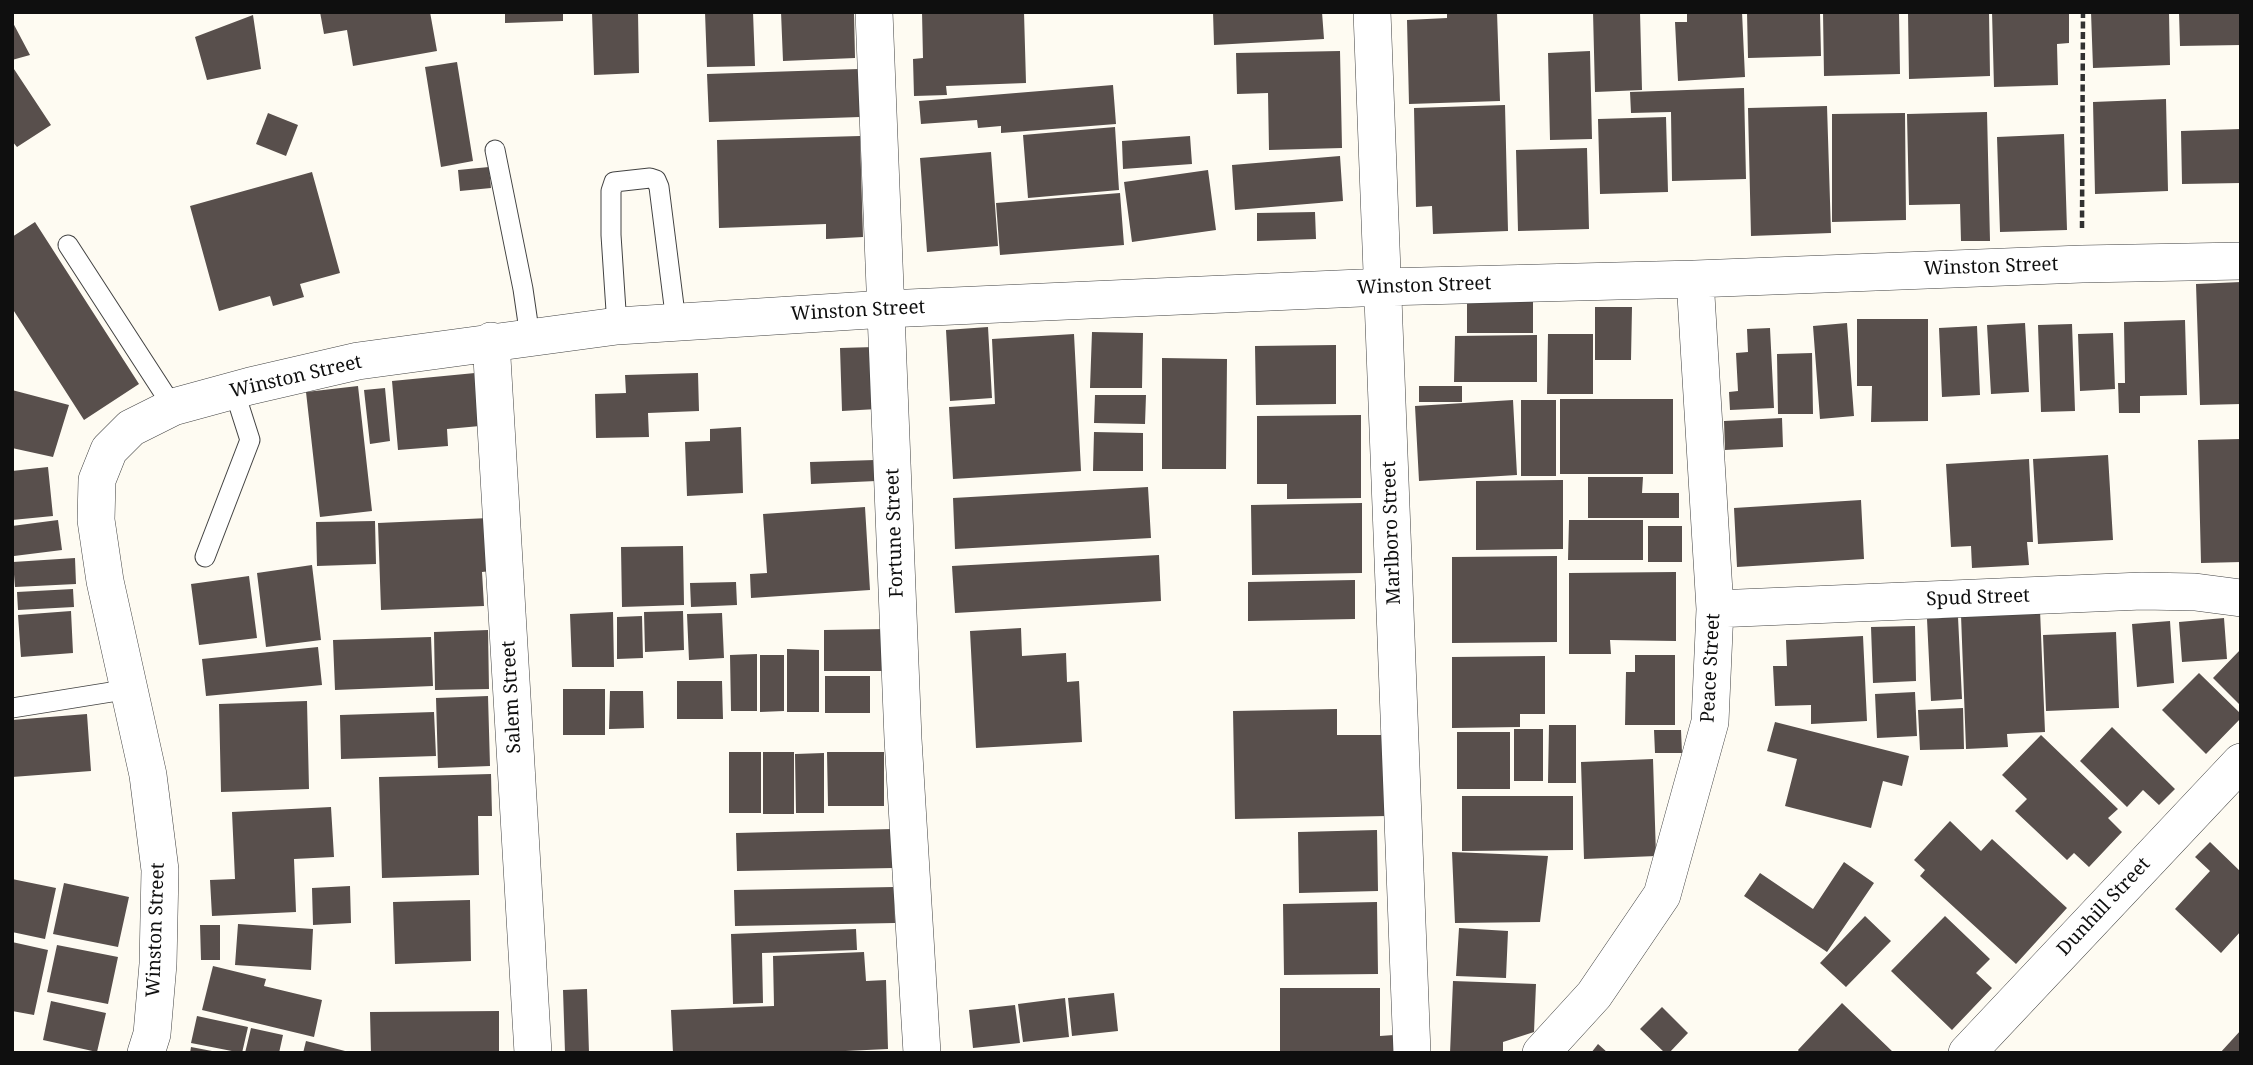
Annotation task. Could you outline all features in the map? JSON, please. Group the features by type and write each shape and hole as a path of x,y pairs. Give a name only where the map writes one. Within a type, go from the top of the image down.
{"street":[{"name":"Fortune Street","path":"874,12 904,739 922,1053"},
{"name":"Marlboro Street","path":"1372,12 1412,1053"},
{"name":"Winston Street","path":"146,1053 152,1034 158,964 160,870 148,775 105,581 96,520 97,480 109,450 131,428 173,407 358,361 617,326 886,309 1382,286 1695,279 2082,264 2241,261"},
{"name":"Peace Street","path":"1541,1053 1594,995 1662,895 1710,722 1715,609 1695,279"},
{"name":"Salem Street","path":"491,341 533,1053"},
{"name":"Spud Street","path":"1715,609 2142,591 2195,592 2241,598"},
{"name":"Dunhill Street","path":"1967,1053 2241,762"}],"lane":[{"path":"495,150 530,337"},
{"path":"617,326 611,191 614,183 650,178 656,180 659,187 676,322"},
{"path":"68,245 173,407"},
{"path":"205,557 250,440 234,390"},
{"path":"12,708 130,689"}],"path":[{"path":"2082,264 2083,12"}],"building":[{"path":"320,12 430,12 437,51 353,66 347,30 324,34"},
{"path":"505,12 563,12 563,21 505,23"},
{"path":"592,12 638,12 639,73 594,75"},
{"path":"705,12 753,12 755,66 707,67"},
{"path":"781,12 854,12 855,58 783,61"},
{"path":"922,12 1024,12 1026,83 946,86 947,95 914,96 913,59 923,58"},
{"path":"1213,12 1322,12 1324,39 1214,45"},
{"path":"1447,12 1497,12 1500,101 1409,104 1407,20 1447,18"},
{"path":"1593,12 1640,12 1642,90 1595,92"},
{"path":"1687,12 1742,12 1745,77 1678,81 1675,22 1687,22"},
{"path":"1747,12 1820,12 1821,56 1748,58"},
{"path":"1823,12 1899,12 1900,74 1824,76"},
{"path":"1908,12 1989,12 1990,76 1909,79"},
{"path":"1992,12 2069,12 2069,43 2057,44 2058,85 1994,87"},
{"path":"2091,12 2169,12 2170,65 2093,68"},
{"path":"2179,12 2241,12 2241,45 2180,46"},
{"path":"253,15 261,69 207,80 195,37"},
{"path":"12,21 30,55 12,60"},
{"path":"1340,51 1342,148 1269,150 1268,93 1237,94 1236,53"},
{"path":"1590,51 1592,139 1550,140 1548,53"},
{"path":"457,62 473,161 441,167 425,67"},
{"path":"12,66 51,125 17,147 12,141"},
{"path":"859,69 860,117 709,122 707,74"},
{"path":"1113,85 1116,124 1001,133 1001,126 978,128 977,120 921,124 919,101"},
{"path":"1744,88 1746,179 1672,181 1671,112 1631,113 1630,92"},
{"path":"2166,99 2168,191 2095,194 2093,102"},
{"path":"1505,105 1508,231 1433,234 1432,206 1416,207 1414,108"},
{"path":"1827,106 1831,233 1751,236 1748,108"},
{"path":"1987,112 1990,241 1961,241 1960,204 1909,205 1907,114"},
{"path":"268,113 298,125 286,156 256,144"},
{"path":"1905,113 1906,220 1832,222 1832,114"},
{"path":"1666,117 1668,192 1600,194 1598,119"},
{"path":"1115,127 1119,190 1028,198 1023,135"},
{"path":"2241,129 2241,183 2182,184 2181,131"},
{"path":"2064,134 2067,230 2000,232 1997,137"},
{"path":"860,136 863,237 826,239 826,224 719,228 717,140"},
{"path":"1190,136 1192,164 1123,169 1122,141"},
{"path":"1587,148 1589,229 1518,231 1516,150"},
{"path":"991,152 998,246 927,252 920,158"},
{"path":"1340,156 1343,201 1235,210 1232,165"},
{"path":"489,167 491,188 460,191 458,170"},
{"path":"1208,170 1216,230 1132,242 1124,182"},
{"path":"312,172 340,273 300,284 304,297 273,306 270,296 219,311 190,206"},
{"path":"1120,193 1124,245 1000,255 996,203"},
{"path":"1315,212 1316,239 1257,241 1257,213"},
{"path":"35,222 139,384 84,420 12,308 12,237"},
{"path":"2241,282 2241,404 2200,405 2196,284"},
{"path":"1467,302 1533,302 1533,333 1467,333"},
{"path":"1595,307 1632,307 1631,360 1595,360"},
{"path":"1857,319 1928,319 1928,421 1871,422 1872,386 1857,386"},
{"path":"2185,320 2187,395 2140,396 2140,413 2119,413 2118,383 2125,383 2124,322"},
{"path":"1847,323 1854,416 1820,419 1813,326"},
{"path":"2025,323 2029,392 1991,394 1987,325"},
{"path":"2072,324 2075,411 2041,412 2038,325"},
{"path":"1977,326 1980,395 1942,397 1939,328"},
{"path":"988,327 992,398 950,401 946,330"},
{"path":"1770,328 1774,408 1730,410 1729,392 1738,391 1736,353 1748,352 1747,329"},
{"path":"1092,332 1143,333 1142,388 1090,388"},
{"path":"2113,333 2115,389 2080,391 2078,334"},
{"path":"1074,334 1081,471 953,479 949,407 995,404 992,339"},
{"path":"1548,334 1593,334 1593,394 1547,394"},
{"path":"1537,335 1537,382 1454,382 1455,336"},
{"path":"1336,345 1336,404 1256,405 1255,346"},
{"path":"875,347 877,409 842,411 840,348"},
{"path":"1812,353 1813,414 1778,414 1777,354"},
{"path":"1162,358 1227,359 1226,469 1162,469"},
{"path":"475,373 480,426 447,429 448,446 398,450 392,381"},
{"path":"698,373 699,411 648,413 649,437 596,438 595,394 626,393 625,375"},
{"path":"358,386 372,511 320,517 306,392"},
{"path":"1419,386 1462,386 1462,402 1419,402"},
{"path":"385,388 390,441 370,444 364,390"},
{"path":"12,390 69,405 53,457 12,448"},
{"path":"1095,395 1146,395 1145,424 1094,423"},
{"path":"1560,399 1673,399 1673,474 1560,474"},
{"path":"1513,400 1517,475 1419,481 1415,406"},
{"path":"1521,400 1556,400 1556,476 1521,476"},
{"path":"1361,415 1361,498 1287,499 1287,484 1257,484 1257,416"},
{"path":"1782,418 1783,447 1725,450 1724,421"},
{"path":"741,427 743,493 687,496 685,442 710,441 710,429"},
{"path":"1094,432 1143,433 1143,471 1093,471"},
{"path":"2241,439 2241,562 2201,563 2198,440"},
{"path":"2108,455 2113,540 2038,544 2033,459"},
{"path":"2029,459 2033,542 2027,542 2029,565 1972,568 1971,546 1951,547 1946,464"},
{"path":"875,460 876,481 811,484 810,462"},
{"path":"48,467 53,516 12,520 12,471"},
{"path":"1588,477 1643,477 1642,493 1679,493 1679,518 1588,518"},
{"path":"1563,480 1563,549 1476,550 1476,481"},
{"path":"1148,487 1151,538 955,549 953,498"},
{"path":"1861,500 1864,559 1737,567 1734,508"},
{"path":"1362,503 1362,573 1252,575 1251,505"},
{"path":"865,507 870,590 751,598 750,574 767,573 763,514"},
{"path":"489,518 491,571 482,572 484,606 381,610 378,523"},
{"path":"58,520 62,550 14,556 12,526"},
{"path":"1569,520 1643,520 1643,560 1568,560"},
{"path":"375,521 376,564 317,566 316,522"},
{"path":"1648,526 1682,526 1682,562 1648,562"},
{"path":"683,546 684,605 622,607 621,547"},
{"path":"1159,555 1161,601 955,613 952,566"},
{"path":"1557,556 1557,642 1452,643 1452,557"},
{"path":"75,558 76,584 15,587 13,562"},
{"path":"312,565 321,640 266,647 257,573"},
{"path":"1676,572 1676,641 1610,640 1611,654 1569,654 1569,573"},
{"path":"249,576 257,638 199,645 191,584"},
{"path":"1355,580 1355,619 1248,621 1248,582"},
{"path":"736,582 737,605 691,607 690,583"},
{"path":"73,589 74,607 18,610 17,592"},
{"path":"2040,610 2045,732 2007,734 2008,747 1966,749 1961,615"},
{"path":"71,611 73,653 21,657 18,615"},
{"path":"683,611 684,650 645,652 644,612"},
{"path":"613,612 614,667 572,667 570,614"},
{"path":"722,613 724,658 689,660 687,614"},
{"path":"642,616 643,658 617,659 617,617"},
{"path":"1958,617 1962,699 1931,701 1927,619"},
{"path":"2224,618 2227,659 2182,662 2179,622"},
{"path":"2170,621 2174,683 2137,687 2132,624"},
{"path":"1915,626 1916,681 1873,683 1871,627"},
{"path":"1021,628 1022,656 1066,653 1067,682 1079,681 1082,742 976,748 970,631"},
{"path":"887,629 887,671 824,671 824,630"},
{"path":"488,630 489,689 435,690 434,632"},
{"path":"2116,632 2119,708 2046,711 2043,635"},
{"path":"1863,636 1867,721 1811,724 1811,705 1775,706 1773,666 1787,666 1786,640"},
{"path":"431,637 433,686 335,690 333,640"},
{"path":"318,647 322,685 206,696 202,659"},
{"path":"787,649 819,650 819,712 787,712"},
{"path":"2241,649 2241,706 2213,678"},
{"path":"757,654 757,711 731,711 730,655"},
{"path":"760,655 784,655 784,711 760,712"},
{"path":"1635,655 1675,655 1675,725 1625,725 1626,672 1635,672"},
{"path":"1545,656 1545,714 1520,714 1520,727 1452,728 1452,657"},
{"path":"2199,673 2241,714 2241,718 2206,754 2162,710"},
{"path":"825,676 870,676 870,713 825,713"},
{"path":"677,681 722,681 723,719 677,719"},
{"path":"563,689 605,689 605,735 563,735"},
{"path":"610,691 643,691 644,728 609,729"},
{"path":"1915,692 1917,736 1877,738 1875,694"},
{"path":"488,696 490,766 438,768 436,698"},
{"path":"307,701 309,789 221,792 219,704"},
{"path":"1963,708 1964,749 1920,750 1918,710"},
{"path":"1337,709 1337,735 1386,735 1387,816 1235,819 1233,711"},
{"path":"434,712 436,756 341,759 340,715"},
{"path":"87,714 91,771 12,777 12,720"},
{"path":"1775,722 1909,756 1902,786 1883,781 1871,828 1785,806 1797,759 1767,751"},
{"path":"1549,725 1576,725 1576,783 1548,783"},
{"path":"2112,727 2175,789 2159,805 2143,790 2127,807 2080,761"},
{"path":"1514,729 1543,729 1543,781 1514,781"},
{"path":"1654,730 1681,730 1682,753 1655,753"},
{"path":"1457,732 1510,732 1510,789 1457,789"},
{"path":"2041,735 2118,809 2108,818 2122,832 2089,867 2074,853 2067,860 2015,811 2027,799 2002,775"},
{"path":"729,752 761,752 761,813 729,813"},
{"path":"763,752 794,752 794,814 763,814"},
{"path":"827,752 884,752 884,806 828,806"},
{"path":"824,753 824,813 796,813 795,754"},
{"path":"1653,759 1656,856 1584,859 1581,762"},
{"path":"491,774 492,816 478,816 479,875 382,878 379,777"},
{"path":"1462,796 1573,796 1573,850 1462,851"},
{"path":"331,807 334,857 294,859 296,912 212,916 210,880 235,879 232,812"},
{"path":"1950,821 1981,851 1992,839 2067,908 2016,964 1920,876 1925,870 1914,860"},
{"path":"893,829 893,868 737,871 736,833"},
{"path":"1377,830 1378,891 1299,893 1298,832"},
{"path":"2210,842 2241,872 2241,931 2221,953 2175,909 2210,871 2195,857"},
{"path":"1452,852 1548,856 1540,922 1455,923"},
{"path":"1844,862 1874,883 1827,952 1744,896 1760,873 1813,909"},
{"path":"12,879 56,888 45,939 12,932"},
{"path":"64,883 129,897 118,947 53,934"},
{"path":"350,886 351,923 313,925 312,888"},
{"path":"894,887 895,923 735,926 734,890"},
{"path":"470,900 471,961 395,964 393,902"},
{"path":"1377,902 1378,974 1284,975 1283,904"},
{"path":"1865,916 1891,941 1846,987 1820,963"},
{"path":"1945,916 1990,959 1976,973 1992,988 1952,1030 1891,971"},
{"path":"238,924 313,929 311,970 235,965"},
{"path":"200,925 220,925 220,960 201,960"},
{"path":"1459,928 1508,931 1506,978 1456,976"},
{"path":"856,929 857,950 762,953 763,1003 733,1004 731,934"},
{"path":"12,942 48,950 34,1015 12,1011"},
{"path":"57,945 118,957 108,1004 47,992"},
{"path":"864,952 866,981 886,980 888,1049 803,1053 673,1053 671,1010 774,1006 773,956"},
{"path":"213,966 266,979 264,986 322,1000 314,1037 202,1010"},
{"path":"1453,981 1536,984 1534,1032 1503,1042 1503,1053 1450,1053"},
{"path":"1280,988 1380,988 1380,1036 1394,1035 1394,1053 1280,1053"},
{"path":"587,989 589,1053 565,1053 563,990"},
{"path":"1114,993 1118,1031 1072,1036 1068,998"},
{"path":"1065,998 1069,1037 1023,1042 1018,1004"},
{"path":"51,1001 106,1013 97,1052 43,1040"},
{"path":"1842,1003 1894,1053 1800,1053 1798,1050"},
{"path":"1015,1005 1020,1043 973,1048 969,1010"},
{"path":"1662,1007 1688,1033 1669,1053 1665,1053 1640,1029"},
{"path":"499,1011 499,1053 371,1053 370,1012"},
{"path":"197,1016 248,1027 242,1053 191,1043"},
{"path":"251,1028 283,1035 279,1053 245,1053"},
{"path":"2241,1030 2241,1053 2220,1053"},
{"path":"306,1041 349,1052 349,1053 303,1053"},
{"path":"1598,1044 1608,1053 1591,1053"},
{"path":"191,1047 212,1051 212,1053 190,1053"}]}
